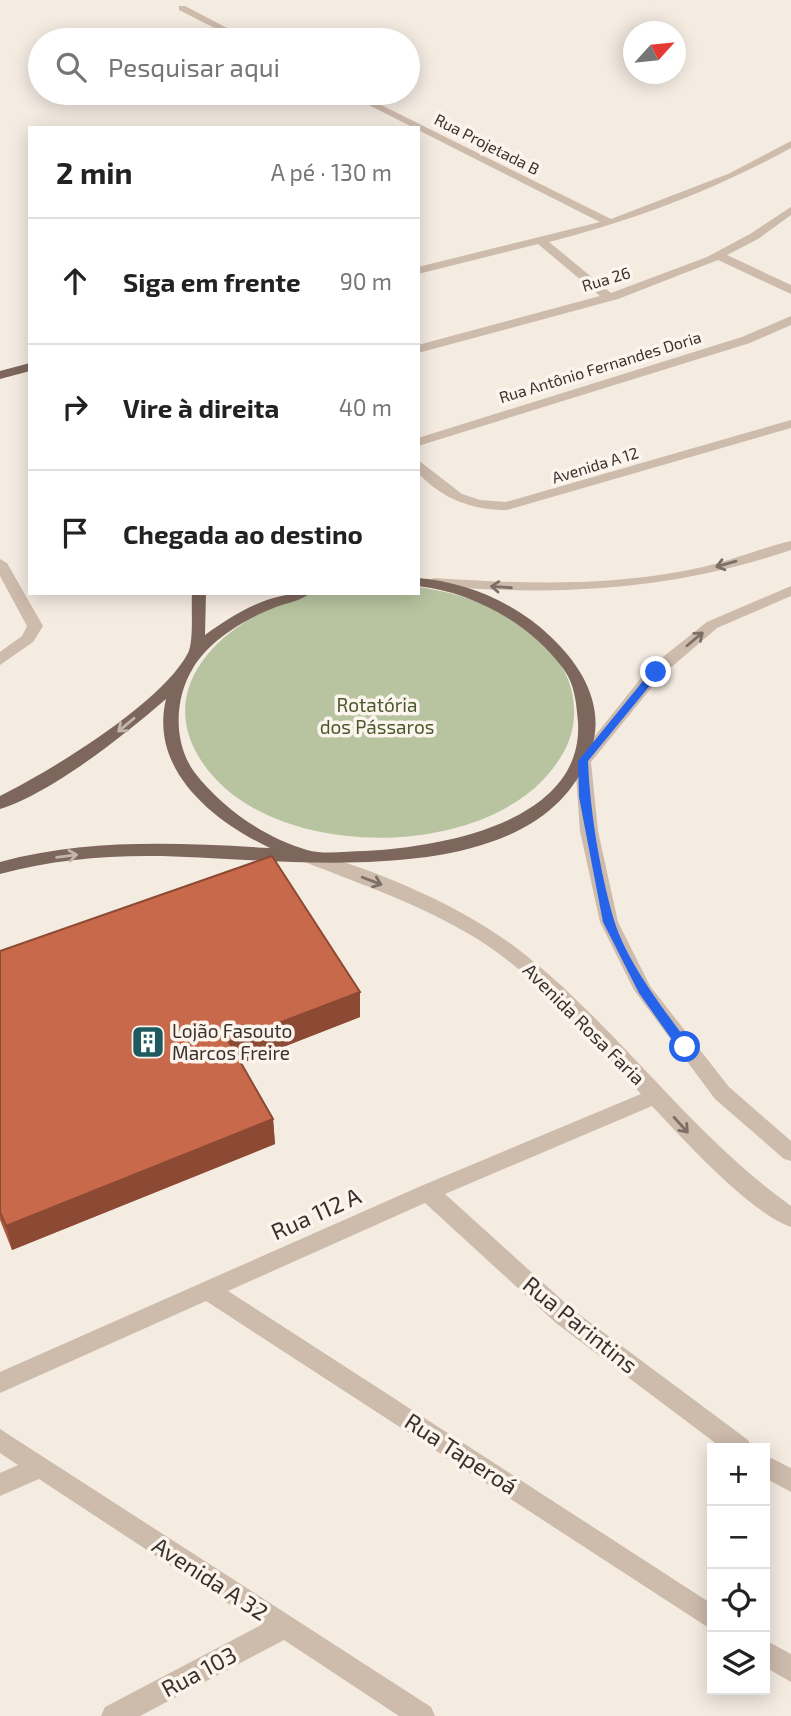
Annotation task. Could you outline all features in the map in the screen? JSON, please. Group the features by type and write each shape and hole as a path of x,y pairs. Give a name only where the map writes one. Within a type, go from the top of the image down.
{"main road":[{"path":"0,375 28,368"},
{"path":"0,868 63,856 117,851 402,857 473,843 531,815 559,792 583,761 589,736 589,714 582,684 564,656 533,627 491,604 424,580"},
{"path":"197,653 199,595"},
{"path":"0,803 53,775 113,736 178,681 197,653 223,629 256,610 297,595"},
{"path":"178,681 170,725 183,769 220,809 260,836 308,857"}],"street":[{"path":"182,8 221,28"},
{"name":"Rua Projetada B","path":"374,105 416,126"},
{"name":"Rua Projetada B","path":"420,128 610,223"},
{"path":"420,271 610,223 732,176 791,144"},
{"name":"Rua 26","path":"420,348 607,296 719,257 766,231 791,210"},
{"path":"542,242 607,296"},
{"path":"719,257 791,290"},
{"name":"Rua Antônio Fernandes Doria","path":"420,441 746,340 791,320"},
{"name":"Avenida A 12","path":"420,466 435,484 464,502 485,507 507,506 536,501 791,424"},
{"path":"424,580 503,588 572,589 636,584 698,572 789,548"},
{"path":"0,563 35,626 28,639 0,660"},
{"path":"791,591 712,625 656,672 583,761 589,831 609,922 643,990 722,1093 791,1153"},
{"name":"Avenida Rosa Faria","path":"308,857 402,892 475,930 521,961 589,1024 697,1142 763,1200 791,1218"},
{"name":"Rua 112 A","path":"0,1383 428,1192 655,1096"},
{"name":"Rua Parintins","path":"428,1192 564,1316 733,1443"},
{"name":"Rua Taperoá","path":"209,1291 707,1615"},
{"name":"Avenida A 32","path":"0,1440 422,1716"},
{"path":"0,1485 39,1468"},
{"path":"770,1469 791,1481"},
{"name":"Rua 103","path":"114,1716 284,1627"},
{"path":"770,1655 791,1669"}],"green space":[{"name":"Rotatória dos Pássaros","path":"420,587 456,595 489,607 533,636 565,672 574,707 571,735 564,751 542,781 506,808 462,826 412,836 360,837 308,829 262,812 223,786 195,750 187,726 186,704 191,683 201,663 215,646 233,630 273,607 303,595 420,595"}],"building":[{"name":"Lojão Fasouto Marcos Freire","path":"272,856 360,992 229,1042 273,1119 6,1226 0,1212 0,951"}],"place":[{"name":"Lojão Fasouto Marcos Freire","path":"148,1042"}],"route":[{"path":"656,672 583,761 584,797 609,922 643,990 685,1047"}]}
